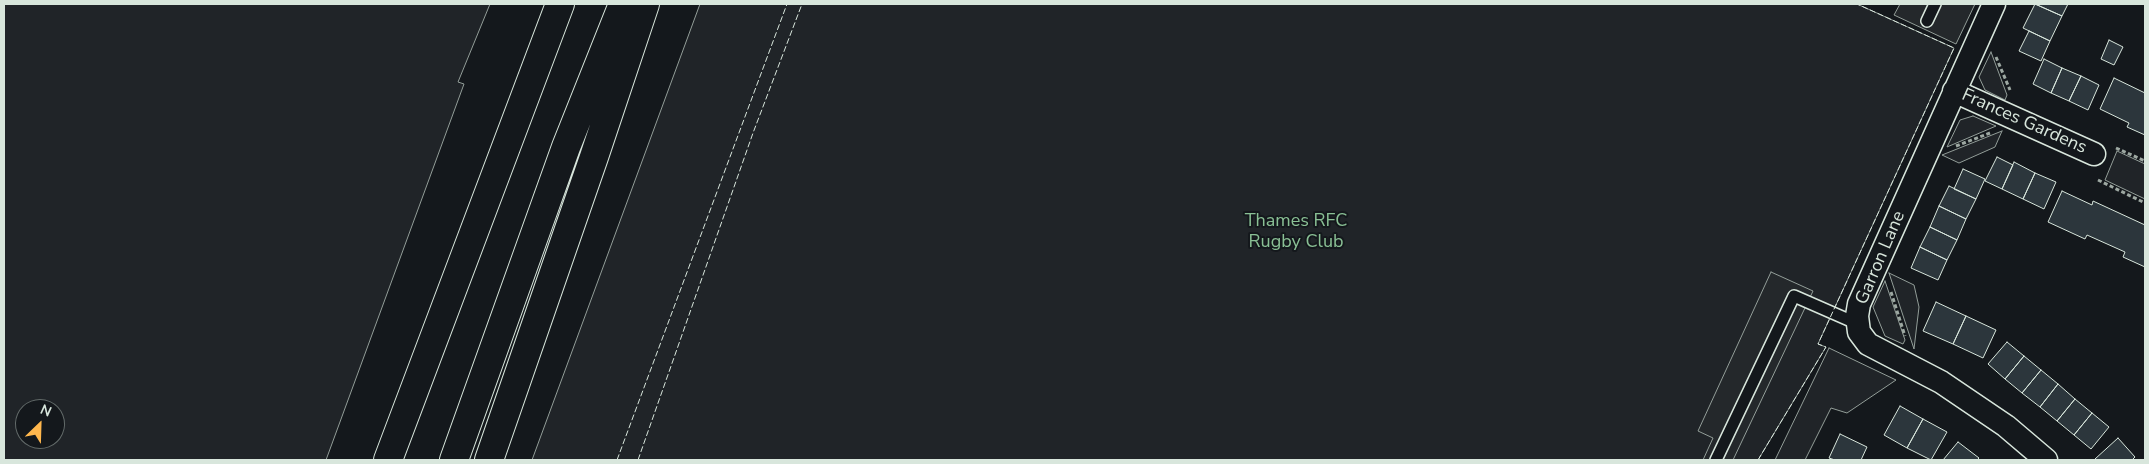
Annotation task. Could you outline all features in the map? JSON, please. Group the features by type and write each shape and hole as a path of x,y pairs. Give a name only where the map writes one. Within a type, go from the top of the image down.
{"highway":[{"path":"388,460 560,4"},
{"path":"454,460 566,147 623,4"},
{"path":"489,460 645,4"}],"street":[{"name":"Garron Lane","path":"1994,4 1860,304 1857,316 1860,332 1868,344 1949,387 2006,426 2046,460"},
{"name":"Frances Gardens","path":"1954,91 2103,150"}],"lane":[{"path":"1927,21 1935,4"},
{"path":"1716,460 1794,296 1858,324"}],"path":[{"path":"1994,51 2012,95"},
{"path":"1948,150 1997,130"},
{"name":"Frances Gardens","path":"2103,150 2145,161"},
{"path":"2098,180 2145,203"},
{"path":"1890,290 1907,343"}],"green space":[{"path":"4,4 490,4 458,82 464,84 326,460 4,460"},
{"name":"Thames RFC Rugby Club","path":"700,4 1857,4 1954,48 1818,344 1826,347 1758,460 532,460"},
{"path":"1991,52 2007,95 2005,100 1985,90 1979,77"},
{"path":"1973,116 1996,126 1947,147 1960,120"},
{"path":"2002,131 1995,147 1959,163 1942,155"},
{"path":"2117,151 2145,164 2145,199 2105,180"},
{"path":"1889,273 1914,285 1919,307 1914,349"},
{"path":"1885,281 1905,340 1903,344 1885,336 1873,307"},
{"path":"1829,348 1896,380 1847,413 1831,408 1805,460 1775,460"}],"shaded area":[{"path":"1900,4 1975,4 1956,44 1894,15"},
{"path":"1771,272 1813,291 1733,460 1703,460 1713,438 1698,431"}],"building":[{"path":"2035,4 2068,4 2062,16"},
{"path":"2035,4 2062,16 2050,41 2023,28"},
{"path":"2029,31 2050,41 2041,61 2019,51"},
{"path":"2109,40 2123,47 2114,65 2101,59"},
{"path":"2044,59 2062,68 2051,93 2033,84"},
{"path":"2062,68 2081,76 2069,101 2051,93"},
{"path":"2081,76 2099,85 2088,110 2069,101"},
{"path":"2114,78 2145,93 2145,135 2127,127 2129,123 2100,109"},
{"path":"1997,157 2013,165 2002,189 1985,181"},
{"path":"2014,162 2035,173 2023,199 2002,189"},
{"path":"1963,169 1985,179 1976,199 1954,189"},
{"path":"2035,173 2056,182 2044,209 2023,199"},
{"path":"1949,186 1976,199 1966,219 1939,206"},
{"path":"2062,191 2092,205 2093,201 2145,225 2145,267 2123,257 2125,252 2087,235 2085,239 2048,222"},
{"path":"1939,206 1966,219 1957,240 1930,227"},
{"path":"1930,227 1957,240 1947,260 1920,247"},
{"path":"1920,247 1947,260 1938,280 1911,268"},
{"path":"1936,302 1966,316 1953,344 1923,331"},
{"path":"1966,316 1996,330 1983,358 1953,344"},
{"path":"2007,342 2024,356 2005,379 1988,364"},
{"path":"2024,356 2041,370 2022,393 2005,379"},
{"path":"2041,370 2058,384 2040,407 2022,393"},
{"path":"2058,384 2075,399 2057,421 2040,407"},
{"path":"2075,399 2092,413 2074,435 2057,421"},
{"path":"1900,406 1923,419 1907,448 1884,435"},
{"path":"2092,413 2109,427 2091,449 2074,435"},
{"path":"1923,419 1947,432 1931,460 1907,448"},
{"path":"1840,434 1867,447 1861,460 1835,460 1829,458"},
{"path":"2118,438 2135,457 2132,460 2095,459"},
{"path":"1958,442 1979,458 1977,460 1943,460"}],"fence":[{"path":"617,460 787,4"},
{"path":"638,460 753,133 802,4"},
{"path":"1758,460 1826,347 1818,344 1954,48 1857,4"}]}
